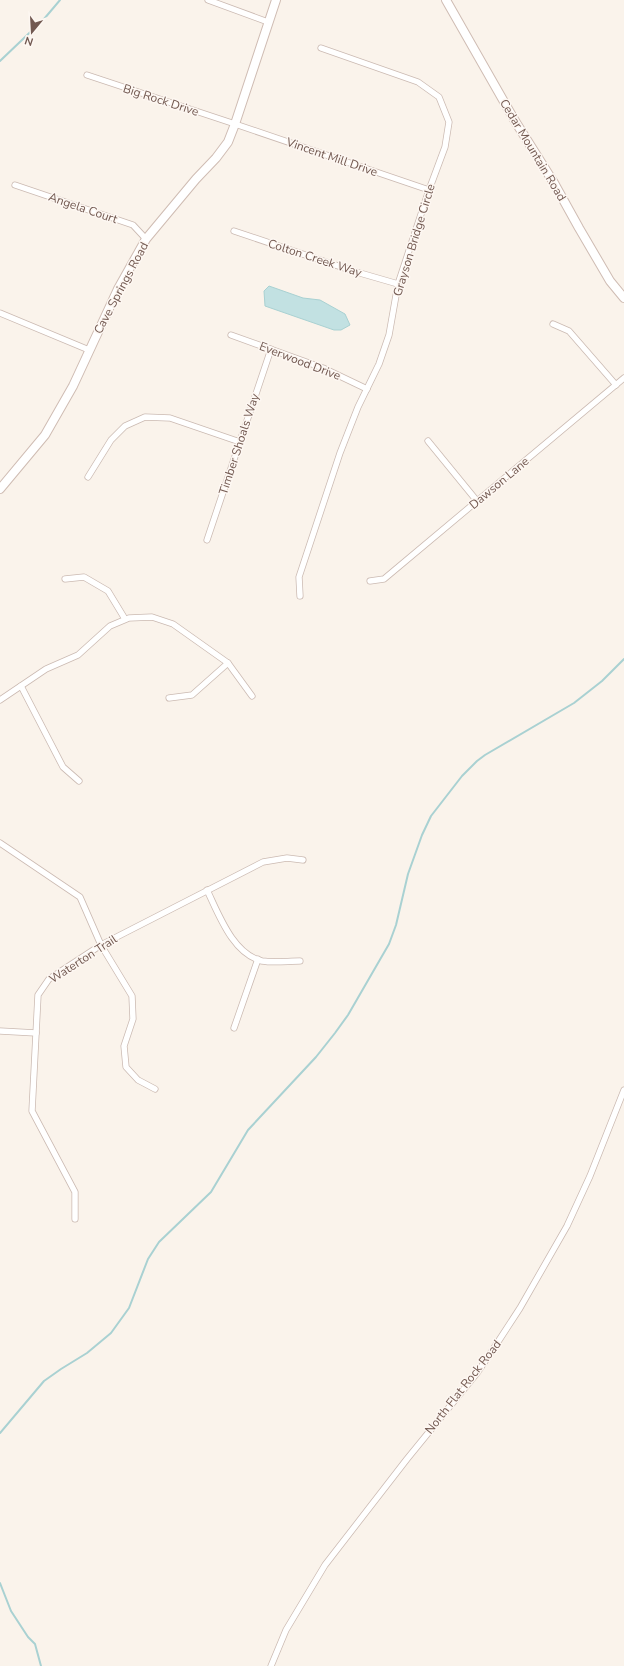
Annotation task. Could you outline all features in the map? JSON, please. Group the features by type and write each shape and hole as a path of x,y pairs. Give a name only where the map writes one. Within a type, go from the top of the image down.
{"street":[{"path":"208,0 268,22"},
{"name":"Cave Springs Road","path":"0,489 45,435 73,386 118,289 146,239 228,142 276,0"},
{"name":"Cedar Mountain Road","path":"446,0 515,121 554,182 606,275 624,298"},
{"name":"Grayson Bridge Circle","path":"300,596 299,577 340,453 379,364 389,335 398,284 428,190 445,146 449,122 439,97 418,82 321,48"},
{"name":"Big Rock Drive","path":"87,75 235,124"},
{"name":"Vincent Mill Drive","path":"235,124 428,190"},
{"name":"Angela Court","path":"15,185 133,225 146,239"},
{"name":"Colton Creek Way","path":"234,231 353,271 398,284"},
{"path":"0,314 89,350"},
{"path":"553,324 569,331 616,385"},
{"name":"Everwood Drive","path":"232,335 324,368 367,389"},
{"name":"Timber Shoals Way","path":"207,540 271,349"},
{"name":"Dawson Lane","path":"370,581 384,579 624,378"},
{"path":"88,477 111,440 125,426 145,416 170,418 240,442"},
{"path":"428,441 477,501"},
{"path":"65,579 84,577 108,591 125,619"},
{"path":"0,700 46,669 78,655 110,626 129,618 152,617 173,624 228,663 252,696"},
{"path":"169,698 192,695 228,663"},
{"path":"21,686 63,767 79,781"},
{"path":"0,843 80,897 102,945 132,996 133,1020 124,1046 126,1067 138,1080 155,1089"},
{"name":"Waterton Trail","path":"75,1220 75,1192 32,1111 38,995 49,979 102,945 207,890 263,862 287,858 303,860"},
{"path":"207,890 228,934 248,955 263,961 300,961"},
{"path":"234,1028 258,959"},
{"path":"0,1031 36,1033"},
{"name":"North Flat Rock Road","path":"271,1666 286,1630 325,1565 406,1459 477,1373 520,1308 567,1226 590,1176 624,1090"}],"water":[{"path":"269,286 303,298 320,300 345,314 350,325 341,330 334,330 265,306 264,291"}],"waterway":[{"path":"0,61 44,19 60,0"},
{"path":"0,1433 44,1381 87,1353 111,1333 129,1308 148,1259 159,1242 211,1192 248,1130 316,1057 348,1015 389,944 396,925 408,874 422,835 431,816 462,776 485,755 574,703 602,681 624,659"},
{"path":"0,1583 11,1611 28,1637 35,1644 41,1666"}]}
